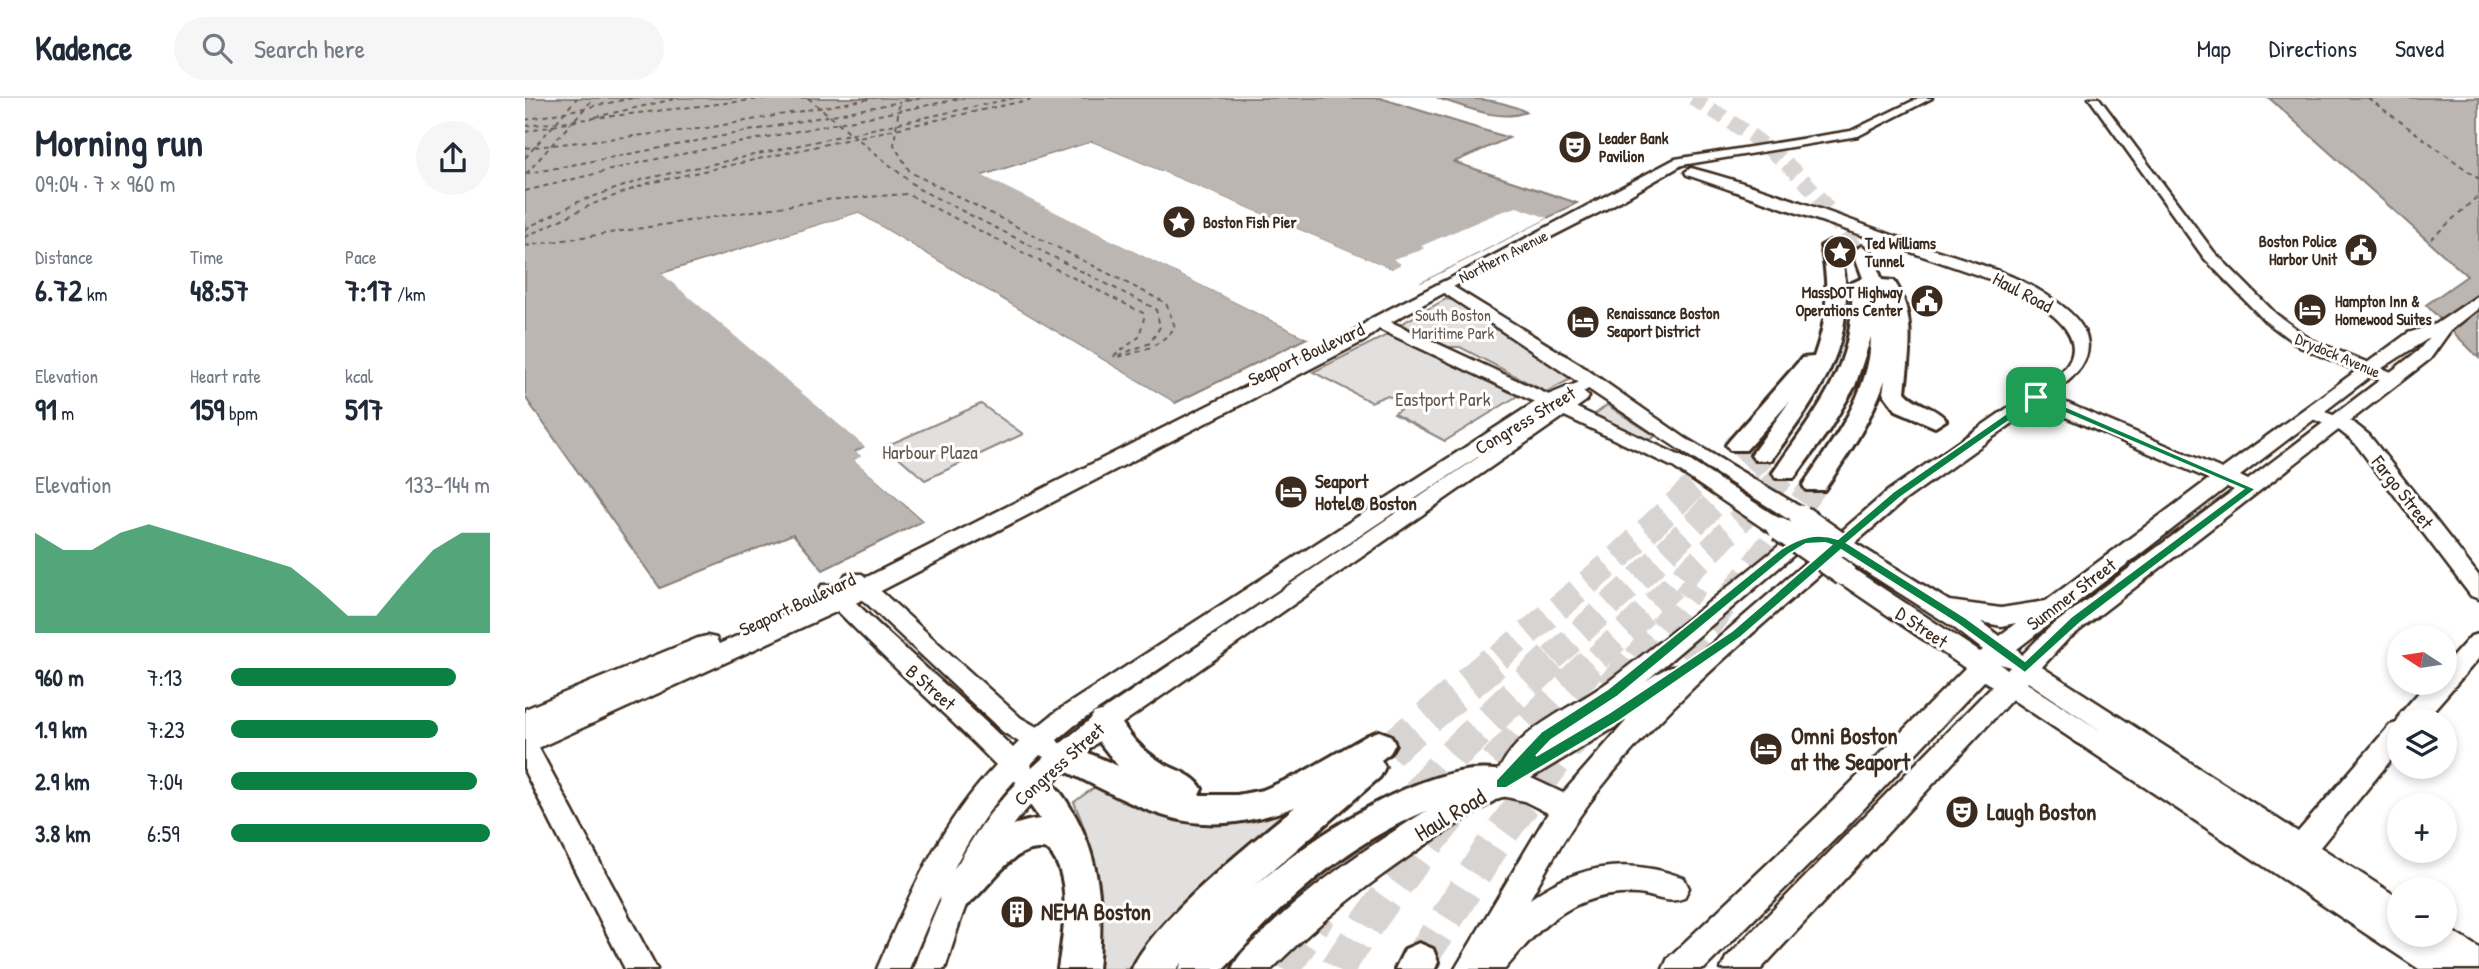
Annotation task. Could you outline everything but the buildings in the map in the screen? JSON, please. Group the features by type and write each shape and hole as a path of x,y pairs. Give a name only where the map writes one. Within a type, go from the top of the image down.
{"highway":[{"path":"1763,455 1825,364 1836,327 1839,293 1830,246"},
{"path":"1861,251 1893,295 1900,318 1901,346 1894,393 1909,409 1935,420"},
{"path":"1785,473 1836,403 1857,355 1864,314 1861,251"},
{"path":"1815,485 1856,425 1878,372 1881,313 1874,281 1861,251"},
{"path":"1738,445 1805,368 1839,293"},
{"path":"1105,722 1115,742 1133,761 1157,777 1189,791 1249,799 1303,788"},
{"path":"1050,748 1174,804 1196,809 1239,809 1303,788 1384,747"},
{"path":"1153,969 1184,932 1243,873 1384,747"},
{"path":"1022,774 1057,812 1075,854 1082,904 1078,969"},
{"path":"1199,969 1270,897 1351,835 1428,795 1470,785 1501,784"},
{"path":"955,894 986,860 1020,838 1051,835 1067,844 1075,854"}],"main road":[{"name":"Northern Avenue","path":"1378,322 1629,192 1720,159 1854,134 1927,98"},
{"name":"Drydock Avenue","path":"2094,98 2209,255 2227,293 2267,329 2297,348 2393,379"},
{"name":"Haul Road","path":"1472,969 1528,869 1567,808 1624,740 1736,634 1897,495 2072,371 2081,354 2077,333 2050,304 1997,277 1693,167"},
{"name":"D Street","path":"1444,286 1593,382 1678,442 1801,517 1916,592 2017,677 2294,857 2446,969"},
{"name":"Summer Street","path":"1685,965 1829,825 1990,657 2366,370 2414,337 2442,328 2479,300"},
{"name":"D Street","path":"1378,322 1683,464 1885,602 1990,657"},
{"name":"Seaport Boulevard","path":"525,721 859,584 1348,331 1378,322"},
{"name":"Summer Street","path":"1738,969 2070,624 2194,528 2251,489 2431,349 2442,328"},
{"name":"Congress Street","path":"1050,748 1066,718 1593,382"},
{"path":"2036,397 2251,489"},
{"name":"Congress Street","path":"894,968 943,857 969,816 1050,748 1105,722 1557,405"},
{"name":"Fargo Street","path":"2312,412 2337,423 2362,439 2479,591"},
{"path":"1501,784 1546,736 1598,704 1738,592 1789,535 1818,538 1841,545"},
{"name":"B Street","path":"859,584 1008,722 1050,748"},
{"path":"1916,592 1960,612 1990,617 2013,616 2052,608"},
{"name":"Seaport Boulevard","path":"525,744 834,595"},
{"name":"B Street","path":"834,595 1022,774"},
{"name":"Haul Road","path":"1249,969 1297,921 1347,881 1614,717 1736,634"},
{"path":"2457,667 2479,642"},
{"path":"2420,709 2432,695"},
{"path":"525,744 641,969"},
{"path":"2294,857 2387,747"},
{"name":"Congress Street","path":"929,969 955,894 1022,774"},
{"path":"1501,784 1530,790 1567,808"},
{"name":"D Street","path":"2294,857 2387,907"},
{"path":"1483,969 1532,916 1579,886 1598,879 1624,877 1673,888"},
{"path":"2450,947 2479,966"}],"green space":[{"name":"South Boston Maritime Park","path":"1446,299 1458,301 1553,366 1573,376 1546,392 1460,347 1448,347 1401,324"},
{"name":"Eastport Park","path":"1387,335 1519,395 1445,441 1394,414 1403,407 1399,398 1385,396 1371,402 1313,372"},
{"name":"Harbour Plaza","path":"981,404 1023,434 925,480 886,446"},
{"path":"1607,405 1655,436 1649,441 1594,415"},
{"path":"1095,787 1149,811 1194,822 1241,820 1299,804 1156,937 1129,969 1097,969 1101,926 1098,884 1089,843 1074,802"}],"shaded area":[{"path":"525,98 1380,98 1509,138 1454,162 1577,203 1421,282 1092,142 984,175 1307,338 1175,403 858,213 663,273 866,447 856,451 862,456 855,460 923,521 823,570 793,534 660,588 525,397"},
{"path":"1437,98 1494,101 1526,112 1493,115"},
{"path":"2269,98 2479,98 2479,358 2426,305 2467,276"}],"pier":[{"path":"1092,142 1392,269 1401,264 1393,259 1419,251 1424,248 1421,246 1498,213 1517,207 1548,218 1417,284 1092,146 992,177 1310,336 1307,338 983,176"},
{"path":"858,213 1175,403 1172,405 858,217 670,275 869,445 869,449 862,453 865,458 860,461 926,518 926,523 854,460 861,456 856,452 865,447 662,274"}],"ferry route":[{"path":"565,112 577,98"},
{"path":"585,108 594,98"},
{"path":"585,108 633,98"},
{"path":"595,117 679,98"},
{"path":"556,122 770,98"},
{"path":"808,98 820,108"},
{"path":"820,108 874,98"},
{"path":"898,111 899,106 907,98"},
{"path":"906,101 922,98"},
{"path":"898,111 964,98"},
{"path":"897,124 1014,98"},
{"path":"896,129 1037,98"},
{"path":"2368,98 2479,179"},
{"path":"829,116 900,102"},
{"path":"565,112 585,108"},
{"path":"575,119 585,108"},
{"path":"552,145 707,128 820,108"},
{"path":"820,108 829,116"},
{"path":"838,123 898,111"},
{"path":"897,124 898,111"},
{"path":"525,120 565,112"},
{"path":"556,122 565,112"},
{"path":"526,174 829,116"},
{"path":"829,116 838,123"},
{"path":"553,126 576,121"},
{"path":"525,126 556,122"},
{"path":"553,126 556,122"},
{"path":"552,145 571,123"},
{"path":"525,191 647,161 838,123"},
{"path":"838,123 851,134"},
{"path":"851,134 897,124"},
{"path":"896,129 897,124"},
{"path":"525,132 553,126"},
{"path":"535,147 553,126"},
{"path":"856,138 896,129"},
{"path":"896,129 894,145 910,172 1166,303 1175,327 1169,334 1149,348 1117,357"},
{"path":"525,229 578,202 644,179 851,134"},
{"path":"851,134 856,138"},
{"path":"525,237 593,204 649,183 856,138"},
{"path":"856,138 919,189 1156,309 1160,327 1150,343 1114,357"},
{"path":"526,174 552,145"},
{"path":"535,147 552,145"},
{"path":"525,148 535,147"},
{"path":"525,158 535,147"},
{"path":"525,246 825,200 907,194 1145,314 1139,337 1110,359"},
{"path":"2431,239 2479,195"}],"tunnel":[{"path":"1692,98 1759,141 1798,175 1816,194 1846,238"},
{"path":"1845,236 1853,251"},
{"path":"1498,658 1621,555 1738,445"},
{"path":"1552,658 1659,559 1763,455"},
{"path":"1597,658 1713,548 1785,473"},
{"path":"1684,658 1815,485"},
{"path":"1636,658 1695,585"},
{"path":"1388,751 1500,657"},
{"path":"1350,873 1447,761 1554,657"},
{"path":"1337,969 1365,926 1426,845 1492,767 1599,657"},
{"path":"1612,689 1638,657"},
{"path":"1657,695 1686,657"},
{"path":"1419,962 1496,840 1572,738"},
{"path":"1283,969 1320,913"}],"place":[{"name":"Leader Bank Pavilion","path":"1575,147"},
{"name":"Boston Fish Pier","path":"1179,222"},
{"name":"Boston Police Harbor Unit","path":"2361,250"},
{"name":"Ted Williams Tunnel","path":"1840,252"},
{"name":"MassDOT Highway Operations Center","path":"1927,301"},
{"name":"Hampton Inn & Homewood Suites","path":"2310,310"},
{"name":"Renaissance Boston Seaport District","path":"1583,322"},
{"name":"Seaport Hotel® Boston","path":"1291,492"},
{"name":"Omni Boston at the Seaport","path":"1766,749"},
{"name":"Laugh Boston","path":"1962,812"},
{"name":"NEMA Boston","path":"1017,912"}],"route":[{"path":"2036,397 1897,495 1873,514 1871,516 1823,559 1736,634 1614,717 1501,784 1546,736 1613,693 1798,542 1818,538 1832,541 1841,545 1962,621 2025,668 2076,620 2194,528 2251,489 2036,397"}]}
